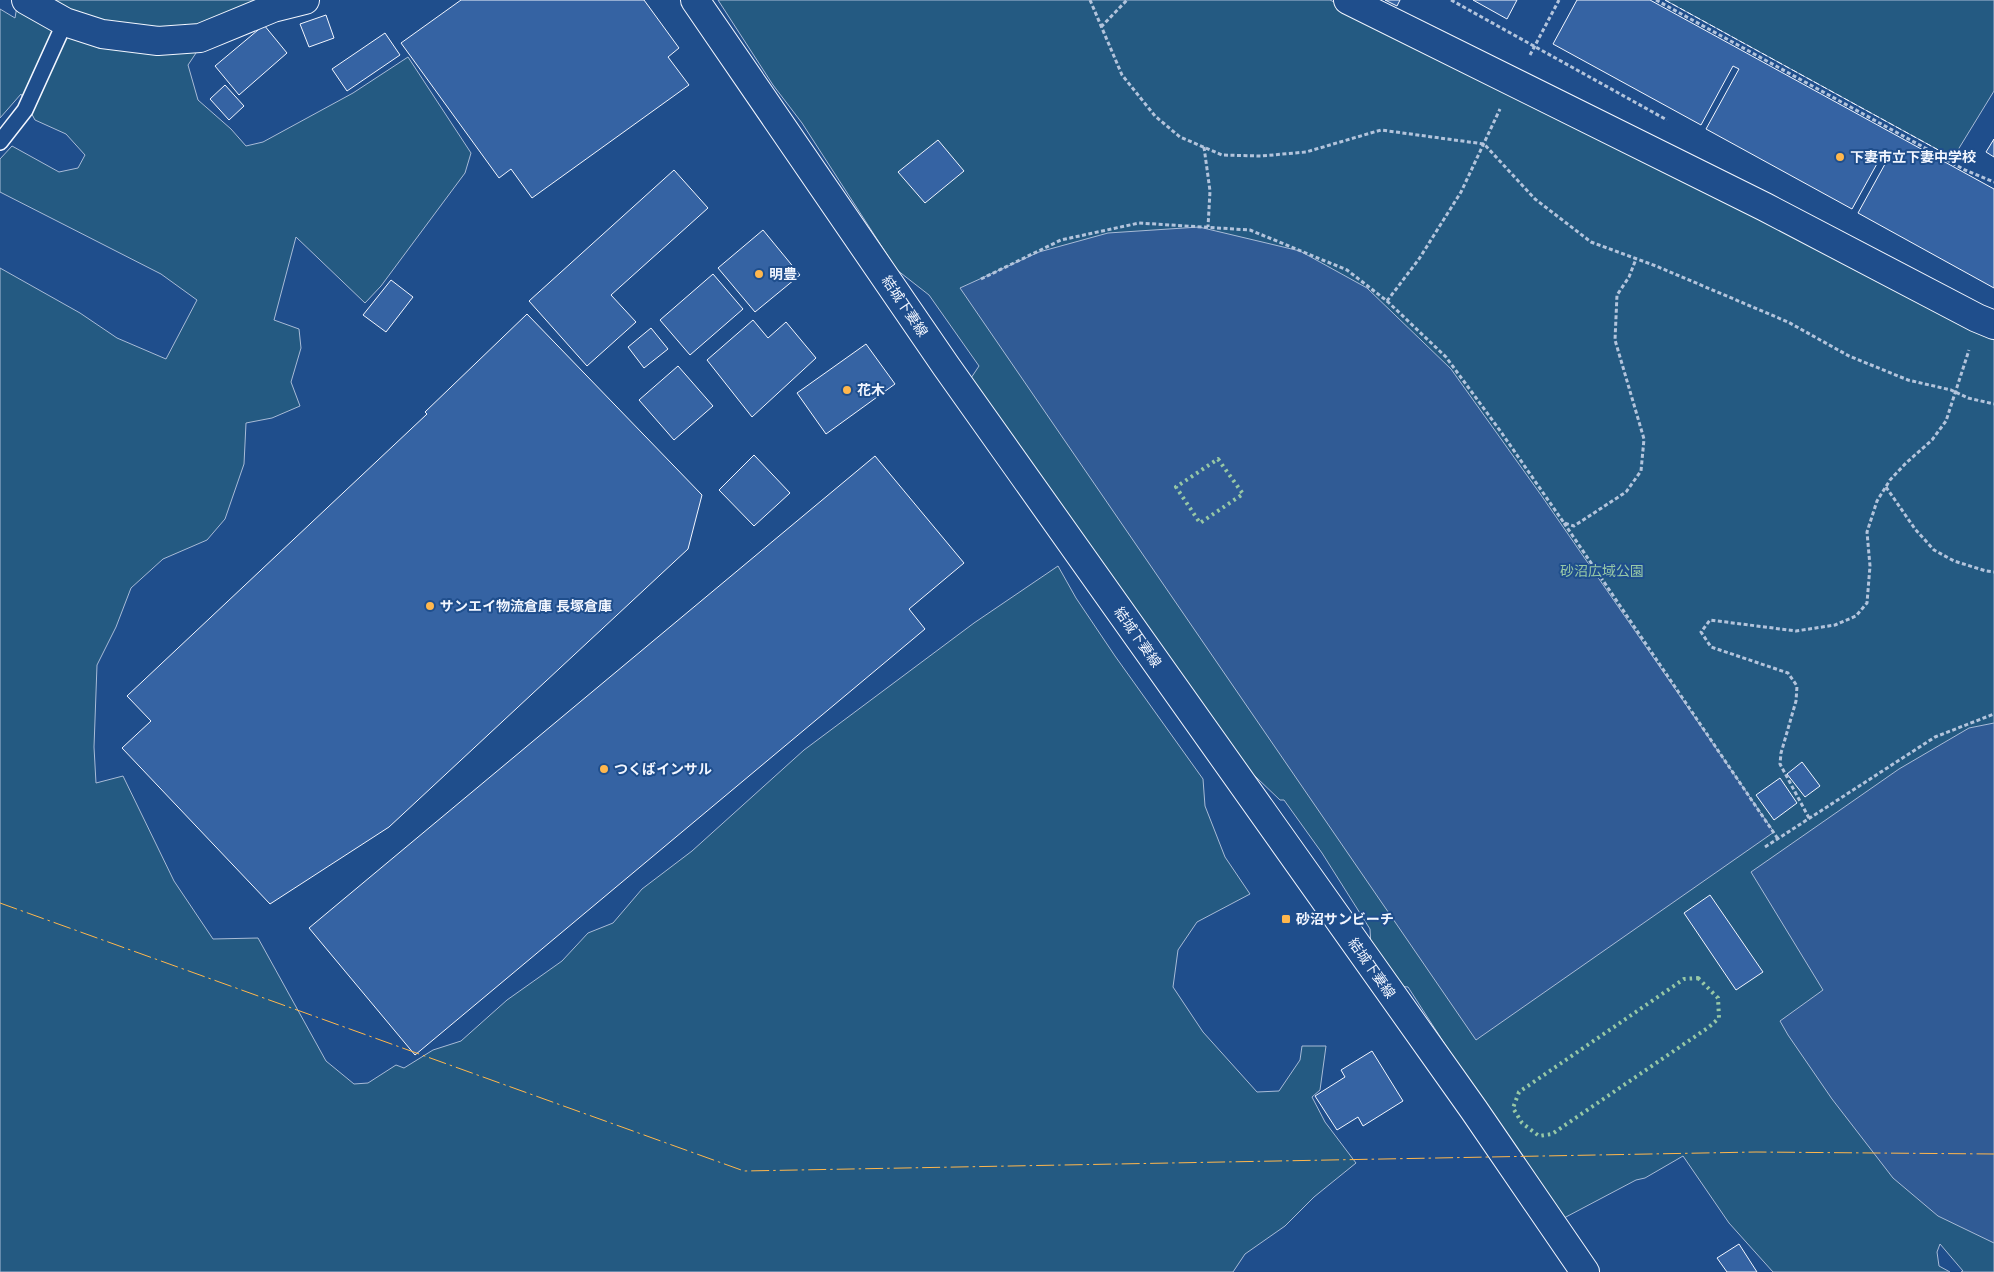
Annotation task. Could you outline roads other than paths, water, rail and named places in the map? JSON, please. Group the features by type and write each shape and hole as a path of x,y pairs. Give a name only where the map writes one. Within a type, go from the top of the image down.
{"main road":[{"path":"26,0 64,22 102,34 158,41 200,38 273,8 305,0"},
{"name":"結城下妻線","path":"695,0 946,366 1495,1140 1585,1272"},
{"path":"1348,0 1756,202 1985,322"}],"lane":[{"path":"0,142 25,110 64,22"}],"place":[{"name":"下妻市立下妻中学校","path":"1840,157"},
{"name":"明豊","path":"759,274"},
{"name":"花木","path":"847,390"},
{"name":"サンエイ物流倉庫 長塚倉庫","path":"430,606"},
{"name":"つくばインサル","path":"604,769"},
{"name":"砂沼サンビーチ","path":"1286,919"}],"park label":[{"name":"砂沼広域公園","path":"1602,571"}]}
